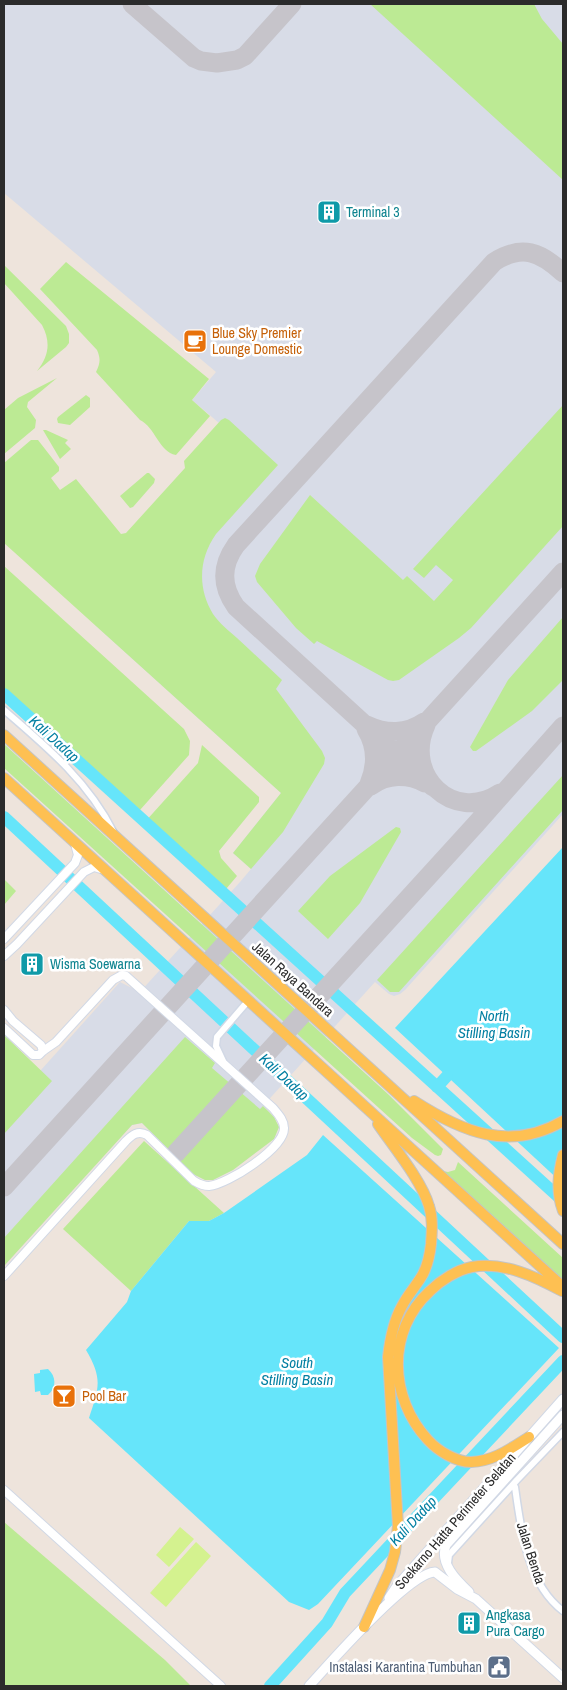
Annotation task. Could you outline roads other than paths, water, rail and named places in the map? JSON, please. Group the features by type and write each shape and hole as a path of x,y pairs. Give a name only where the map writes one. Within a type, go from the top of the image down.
{"main road":[{"name":"Jalan Raya Bandara","path":"4,733 116,838 563,1244"},
{"path":"4,778 563,1287"},
{"path":"390,1086 444,1120 495,1137 527,1136 550,1129 563,1122"},
{"path":"364,1628 390,1570 395,1552 398,1526 388,1357 393,1328 398,1314 424,1273 428,1261 432,1228 429,1204 422,1188 370,1111"},
{"path":"563,1155 558,1180 559,1201 563,1211"},
{"path":"563,1292 530,1276 510,1269 482,1266 462,1270 443,1280 424,1296 410,1314 399,1350 398,1365 400,1391 407,1409 417,1426 432,1445 455,1458 468,1462 483,1460 504,1453 533,1440 563,1415"},
{"path":"476,1599 456,1579 448,1567 444,1557 446,1545 533,1440 563,1399"},
{"name":"Soekarno Hatta Perimeter Selatan","path":"383,1607 397,1586 533,1440"},
{"name":"Soekarno Hatta Perimeter Selatan","path":"309,1686 383,1607 409,1585 429,1572 435,1572 457,1589 476,1599 563,1678"}],"street":[{"path":"4,710 74,774 104,812 116,838"},
{"path":"4,940 75,863 78,855 75,844"},
{"path":"4,956 84,872 94,867 104,870"},
{"path":"4,1028 33,1055 39,1055 56,1042 114,980 122,975 133,981 273,1108 282,1119 284,1129 284,1134 274,1146 242,1172 213,1185 203,1185 194,1181 147,1135 141,1132 135,1133 119,1148 4,1276"},
{"path":"227,1066 216,1046 217,1037 248,1002"},
{"path":"4,1010 13,1021 41,1045 42,1051"},
{"name":"Soekarno Hatta Perimeter Selatan","path":"448,1567 449,1555 563,1432"},
{"name":"Jalan Benda","path":"514,1487 519,1521 536,1577 551,1601 563,1611"},
{"path":"4,1490 221,1686"}],"water":[{"name":"North Stilling Basin","path":"563,847 563,1184 395,1028"},
{"name":"South Stilling Basin","path":"323,1135 559,1348 318,1604 309,1610 289,1602 89,1418 98,1384 95,1369 86,1350 127,1302 131,1291 189,1221 209,1221 224,1213 307,1155"},
{"path":"48,1369 54,1378 53,1389 48,1395 41,1395 40,1391 35,1392 34,1374 40,1373 40,1370"}],"waterway":[{"name":"Kali Dadap","path":"4,694 563,1201"},
{"name":"Kali Dadap","path":"4,817 563,1337"},
{"name":"Kali Dadap","path":"437,1087 447,1076"},
{"name":"Kali Dadap","path":"270,1686 327,1623 345,1593 563,1361"}],"place":[{"name":"Terminal 3","path":"329,212"},
{"name":"Blue Sky Premier Lounge Domestic","path":"195,341"},
{"name":"Wisma Soewarna","path":"32,964"},
{"name":"Pool Bar","path":"64,1396"},
{"name":"Angkasa Pura Cargo","path":"469,1623"},
{"name":"Instalasi Karantina Tumbuhan","path":"499,1667"}]}
